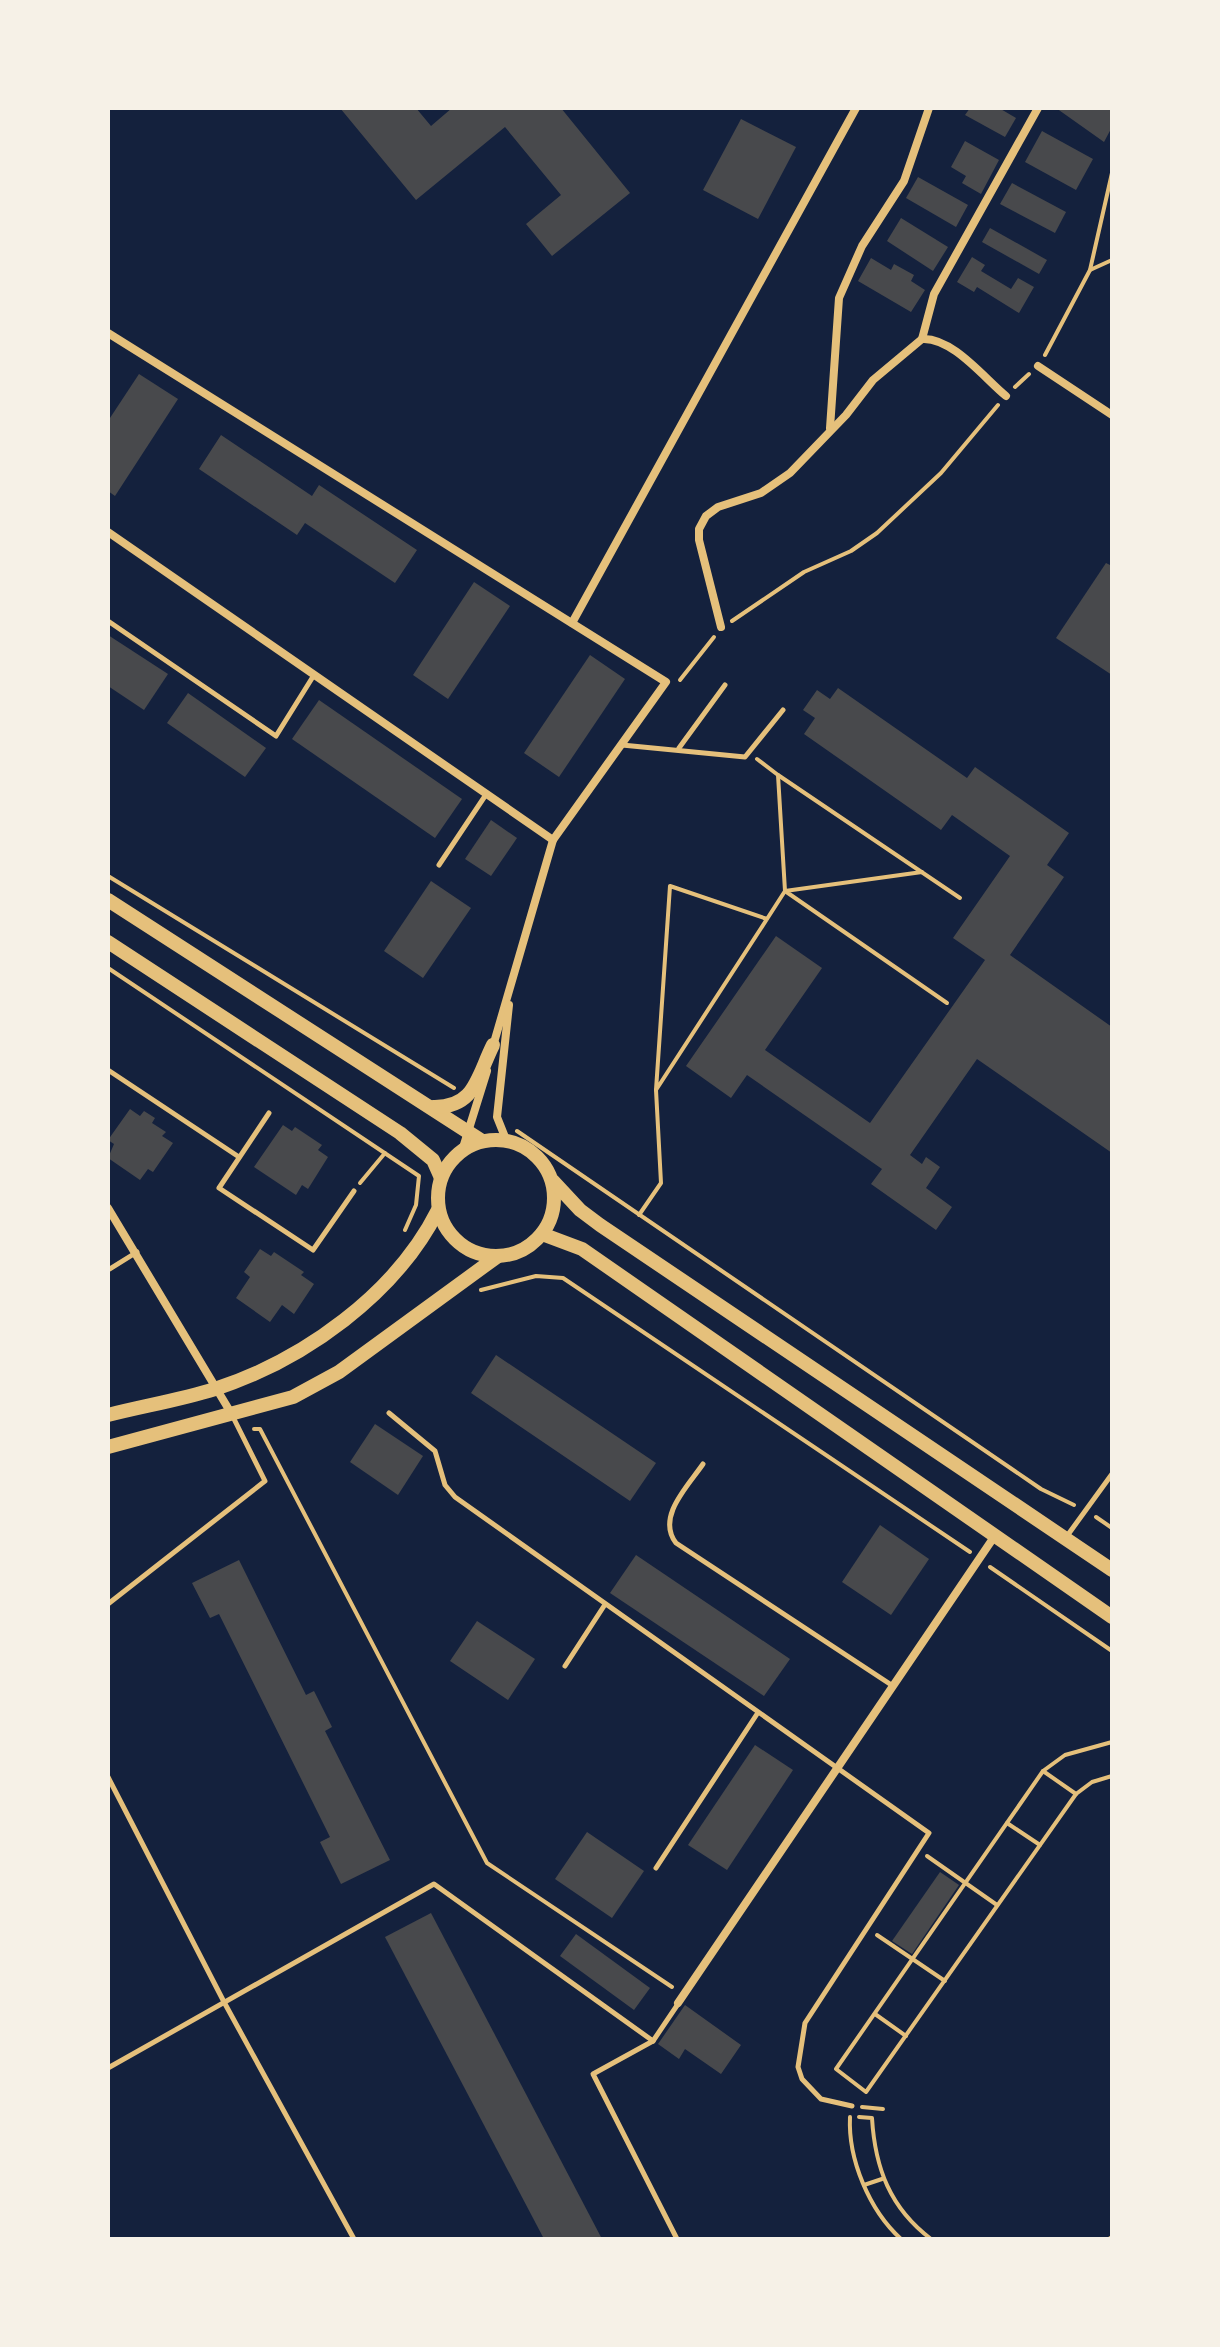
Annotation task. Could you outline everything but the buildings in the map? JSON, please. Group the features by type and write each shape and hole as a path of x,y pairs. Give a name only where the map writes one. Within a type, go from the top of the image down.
{"main road":[{"path":"108,900 482,1141"},
{"path":"108,942 400,1133 433,1160 441,1178 438,1210 410,1251 378,1289 304,1348 216,1389 108,1415"},
{"path":"431,1107 452,1108 468,1097 493,1045"},
{"path":"441,1178 462,1151 482,1141 507,1142 535,1156 580,1210 600,1225 1112,1570"},
{"path":"438,1210 446,1228 461,1245 481,1255 498,1256 525,1249 542,1234 551,1218 553,1181"},
{"path":"542,1234 582,1249 1112,1617"},
{"path":"108,1447 293,1397 325,1380 498,1256"}],"street":[{"path":"572,623 856,108"},
{"path":"830,428 839,298 862,246 904,181 929,108"},
{"path":"721,627 699,540 699,529 706,516 718,507 761,493 790,473 830,428 846,415 873,380 922,339 934,294 1038,108"},
{"path":"108,333 666,682 553,840 462,1151"},
{"path":"922,339 930,339 950,349 1006,396"},
{"path":"1038,366 1112,415"},
{"path":"108,532 553,840"},
{"path":"507,1142 497,1117 512,980"},
{"path":"108,1208 231,1413"},
{"path":"681,1999 994,1537"}],"lane":[{"path":"108,621 276,736 315,674"},
{"path":"678,749 725,685"},
{"path":"622,745 745,757 783,710"},
{"path":"439,865 487,792"},
{"path":"108,1070 239,1157"},
{"path":"269,1113 219,1188 313,1250 354,1191"},
{"path":"108,1270 137,1252"},
{"path":"108,1604 265,1481 231,1413"},
{"path":"389,1413 435,1451 445,1485 455,1497 604,1606 929,1833 812,2009 800,2048 798,2067 806,2087 821,2099 852,2106"},
{"path":"703,1464 670,1515 668,1530 676,1543 894,1687"},
{"path":"1066,1537 1112,1474"},
{"path":"565,1666 604,1606"},
{"path":"656,1868 757,1714"},
{"path":"108,1777 224,2002 354,2239"},
{"path":"108,2068 434,1884 653,2041"},
{"path":"677,2239 593,2074 653,2041 681,1999"}],"path":[{"path":"666,682 677,682 686,676 721,627 804,572 851,551 877,533 941,473 1006,396 1038,366 1054,343 1090,270 1112,173"},
{"path":"1090,270 1112,260"},
{"path":"749,752 778,775 960,898"},
{"path":"656,1090 785,891 778,775"},
{"path":"785,891 922,872"},
{"path":"108,876 468,1097"},
{"path":"639,1215 661,1183 656,1090 670,886 767,919"},
{"path":"785,891 947,1003"},
{"path":"108,968 419,1176 416,1205 402,1237 410,1251"},
{"path":"497,1117 1041,1489 1086,1510 1112,1528"},
{"path":"354,1191 385,1153"},
{"path":"457,1283 477,1292 536,1276 563,1278 1112,1651"},
{"path":"239,1431 260,1429 487,1863 681,1999"},
{"path":"1112,1742 1065,1755 1043,1771 836,2069 866,2092 1076,1794 1092,1782 1112,1776"},
{"path":"1043,1771 1076,1794"},
{"path":"1007,1823 1040,1845"},
{"path":"917,1849 997,1905"},
{"path":"865,1927 945,1981"},
{"path":"874,2014 906,2036"},
{"path":"852,2106 883,2109"},
{"path":"849,2117 864,2185 880,2216 901,2239"},
{"path":"872,2118 882,2179 894,2202 931,2239"},
{"path":"864,2185 882,2179"}]}
